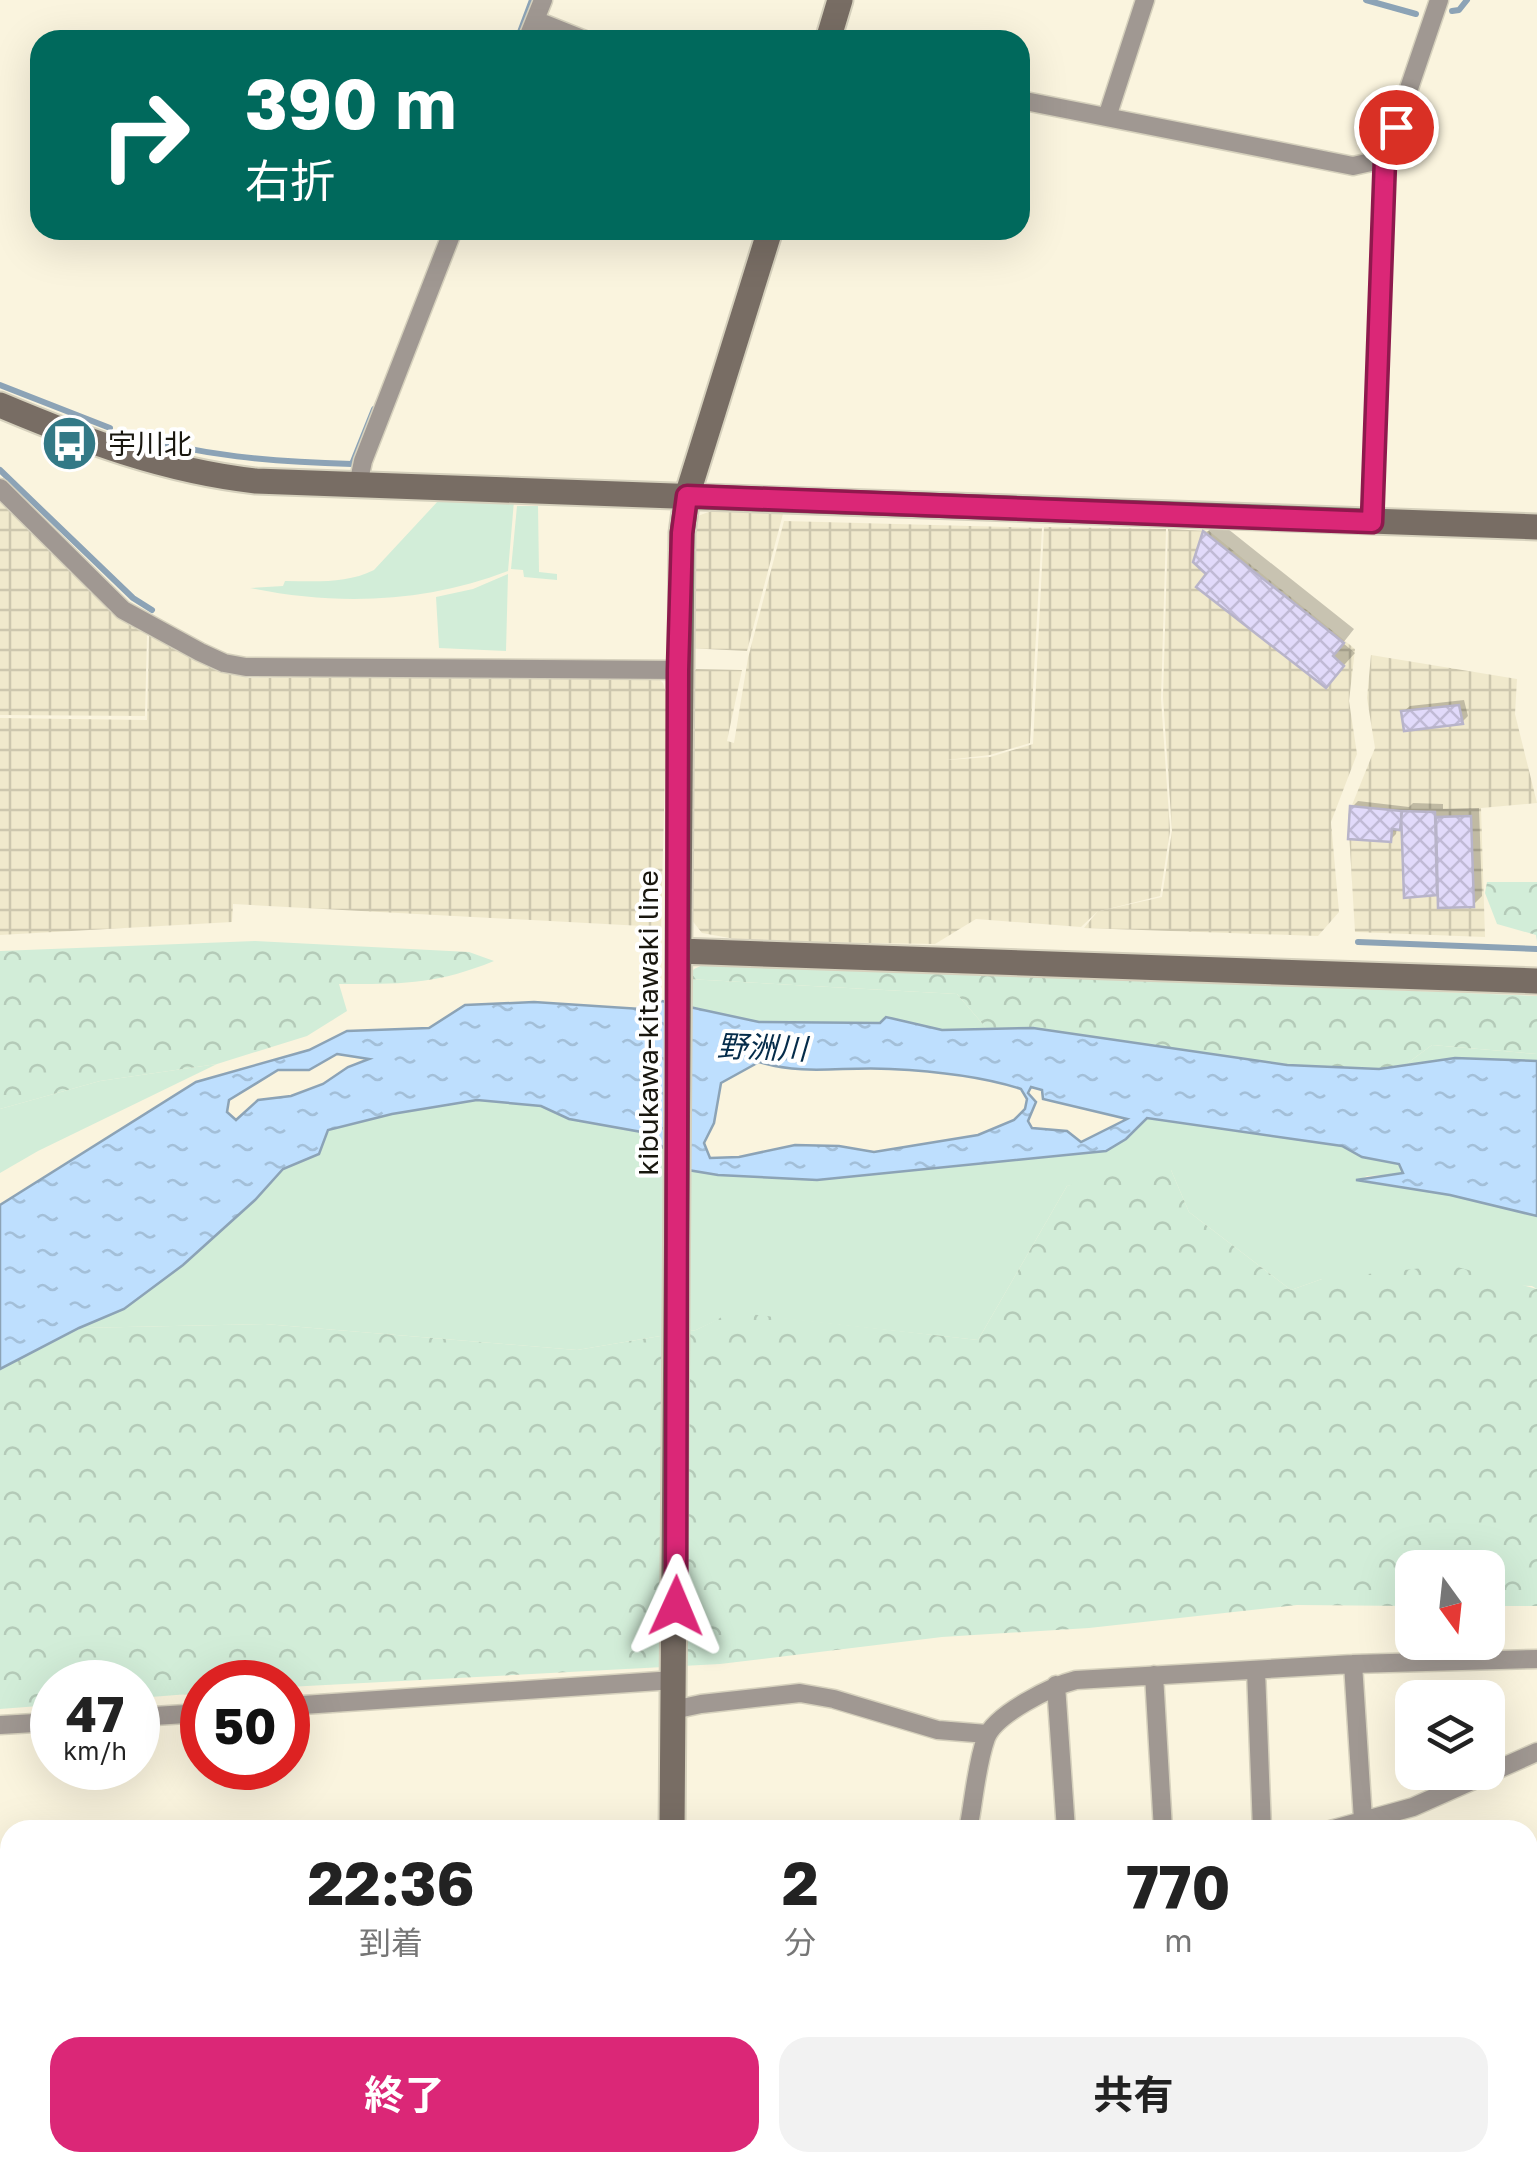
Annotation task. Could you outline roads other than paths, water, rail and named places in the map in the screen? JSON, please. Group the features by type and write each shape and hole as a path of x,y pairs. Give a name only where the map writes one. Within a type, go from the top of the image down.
{"street":[{"path":"531,30 543,0"},
{"path":"831,30 840,0"},
{"path":"1106,117 1145,0"},
{"path":"1372,522 1385,159 1439,0"},
{"path":"535,20 560,30"},
{"path":"1030,102 1353,166 1385,159"},
{"path":"358,484 450,240"},
{"name":"kibukawa-kitawaki line","path":"672,1820 682,533 687,496 767,240"},
{"path":"0,405 86,441 202,475 256,482 1537,528"},
{"path":"0,488 124,610 224,663 246,667 678,670"},
{"path":"679,962 1537,980"},
{"path":"970,1820 987,1734 1014,1710 1056,1684 1353,1664 1537,1659"},
{"path":"1353,1664 1363,1820 1413,1807 1537,1752"},
{"path":"1256,1670 1262,1820"},
{"path":"1154,1676 1162,1820"},
{"path":"310,1705 674,1680"},
{"path":"1056,1684 1065,1820"},
{"path":"673,1710 800,1694 834,1699 938,1730 987,1734"},
{"path":"0,1726 30,1724"}],"water":[{"name":"野洲川","path":"657,1000 759,1022 880,1023 886,1017 942,1030 1033,1028 1287,1065 1379,1069 1455,1058 1537,1061 1537,1216 1450,1195 1356,1180 1403,1173 1399,1164 1362,1157 1342,1146 1147,1118 1126,1139 1106,1151 817,1180 688,1170 647,1133 569,1119 541,1106 477,1100 392,1114 328,1130 319,1154 283,1169 183,1265 124,1309 0,1369 0,1205 196,1082 309,1050 347,1031 429,1028 465,1005 534,1002 641,1009","holes":["337,1054 369,1059 291,1096 258,1100 236,1120 227,1112 229,1100 278,1070 309,1070","759,1062 793,1069 890,1069 957,1075 1021,1089 1027,1099 1025,1109 1014,1120 978,1135 874,1152 795,1145 739,1157 710,1158 704,1143 714,1123 721,1083","1031,1087 1042,1090 1043,1099 1127,1119 1081,1142 1067,1131 1032,1128 1028,1121 1036,1102 1028,1093"]}],"waterway":[{"path":"521,30 532,0"},
{"path":"1366,0 1416,14"},
{"path":"1452,11 1459,10 1467,0"},
{"path":"0,385 110,428"},
{"path":"125,433 237,456 352,464 374,409"},
{"path":"0,470 133,598 152,610"},
{"path":"1358,942 1537,949"}],"place":[{"name":"宇川北","path":"69,444"}]}
